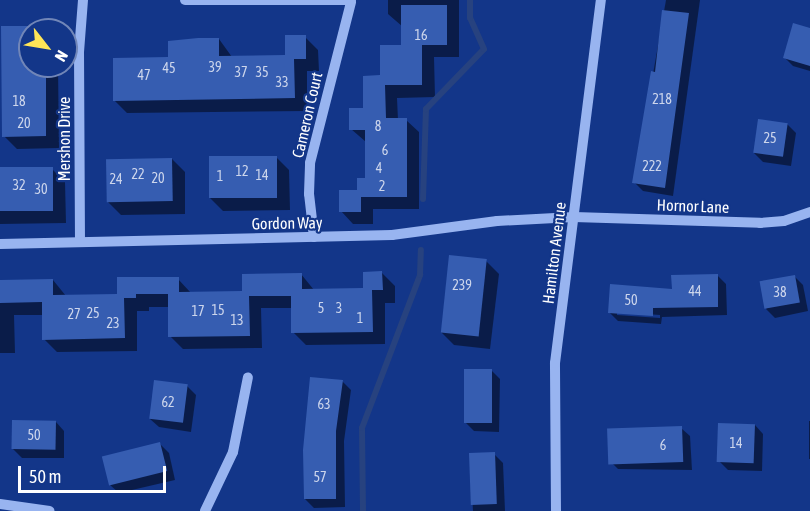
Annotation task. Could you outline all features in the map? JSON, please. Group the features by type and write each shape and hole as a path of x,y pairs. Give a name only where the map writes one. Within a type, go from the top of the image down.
{"street":[{"name":"Mershon Drive","path":"80,242 79,52 82,0"},
{"name":"Cameron Court","path":"185,0 351,1 310,163 309,194 314,237"},
{"name":"Hamilton Avenue","path":"556,511 555,363 601,0"},
{"name":"Hornor Lane","path":"574,217 760,223 784,221 810,212"},
{"name":"Gordon Way","path":"0,244 424,233 497,221 574,217"},
{"path":"205,511 233,452 248,377"},
{"path":"0,504 50,511"}],"building":[{"path":"401,5 447,5 447,45 422,45 422,85 385,85 386,118 407,118 407,197 361,197 361,212 339,212 339,190 357,190 357,178 365,178 365,130 349,130 349,108 363,108 363,76 380,75 380,45 401,45"},
{"path":"662,10 689,13 665,188 632,183 651,71 655,72"},
{"path":"793,23 810,28 810,66 783,58"},
{"path":"1,26 18,26 18,78 46,78 46,136 2,137"},
{"path":"285,35 306,35 306,59 294,59 295,98 113,101 113,58 168,57 168,41 198,38 219,38 219,56 285,55"},
{"path":"758,119 788,123 783,157 753,153"},
{"path":"209,156 277,156 277,198 209,198"},
{"path":"172,158 173,201 107,202 106,159"},
{"path":"0,167 53,167 53,211 0,211"},
{"path":"449,255 487,259 479,337 441,333"},
{"path":"382,271 383,290 372,290 373,332 291,333 291,296 249,296 250,336 168,337 168,294 136,294 136,298 124,298 125,338 42,340 42,302 0,303 0,280 53,279 53,295 117,294 117,277 179,277 179,292 242,291 242,274 302,273 302,289 363,288 363,272"},
{"path":"718,274 718,307 653,308 653,316 608,313 610,284 672,289 671,275"},
{"path":"795,275 800,303 764,309 760,281"},
{"path":"464,369 492,369 492,423 464,423"},
{"path":"310,377 343,380 336,431 336,499 304,499 303,450"},
{"path":"154,380 188,384 183,423 149,419"},
{"path":"12,420 56,421 55,450 11,449"},
{"path":"718,423 755,424 754,463 717,462"},
{"path":"682,426 683,462 608,465 607,429"},
{"path":"160,442 167,471 109,486 102,457"},
{"path":"495,452 497,504 471,505 469,453"}],"waterway":[{"path":"423,199 426,109 484,49 470,18 470,0"},
{"path":"363,511 362,428 420,275 421,250"}]}
